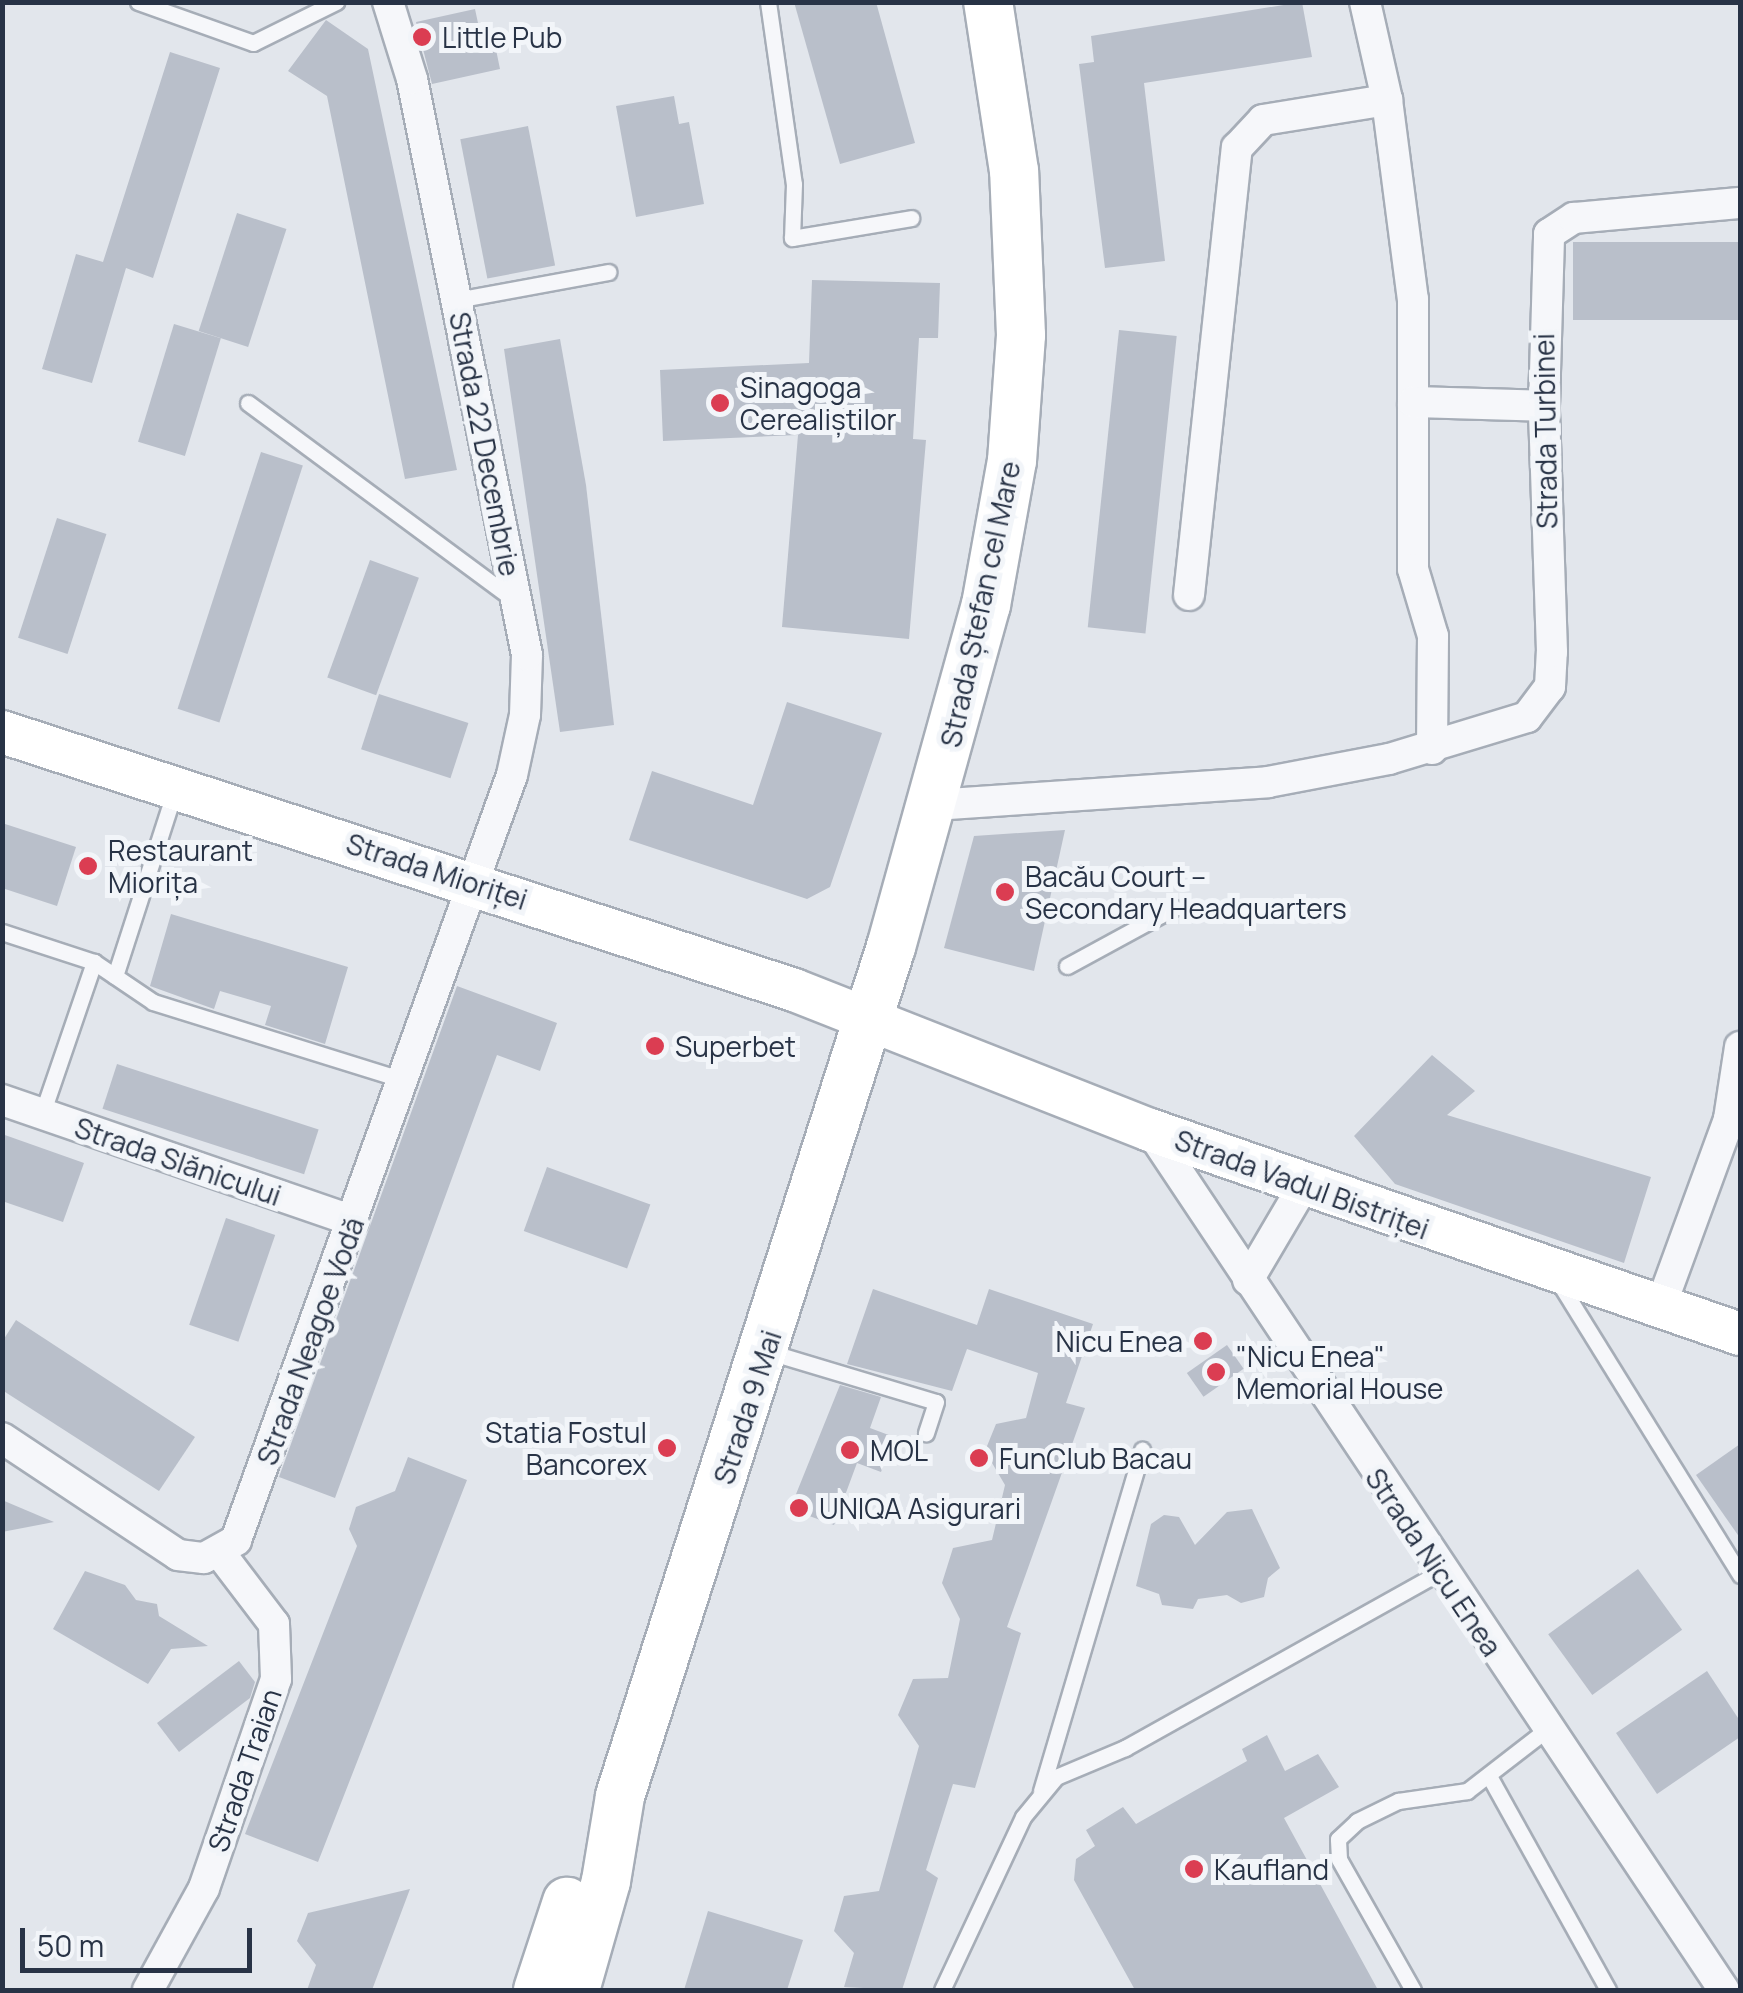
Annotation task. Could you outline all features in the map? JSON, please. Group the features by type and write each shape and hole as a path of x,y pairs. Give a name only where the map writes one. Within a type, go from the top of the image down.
{"main road":[{"name":"Strada Ștefan cel Mare","path":"870,1016 934,805 986,605 1018,398 1018,223 995,4"},
{"name":"Strada Mioriței","path":"2,732 870,1016"},
{"name":"Strada Vadul Bistriței","path":"870,1016 1150,1130 1553,1274 1740,1334"},
{"name":"Strada 9 Mai","path":"575,1990 606,1882 620,1796 766,1351 870,1016"},
{"name":"Strada 9 Mai","path":"538,1990 576,1872 620,1796"}],"street":[{"name":"Strada 22 Decembrie","path":"388,2 412,78 526,655 526,715 512,776 472,883"},
{"path":"1365,2 1387,100 1413,299 1413,569 1433,636 1432,749"},
{"path":"1189,596 1237,148 1263,120 1387,100"},
{"name":"Strada Turbinei","path":"934,805 1268,782 1432,749 1527,717 1550,687 1544,406 1549,234 1574,218 1740,203"},
{"path":"1413,402 1544,406"},
{"name":"Strada Neagoe Vodă","path":"220,1553 236,1540 248,1513 472,883"},
{"path":"1660,1308 1735,1122 1740,1047"},
{"name":"Strada Slănicului","path":"2,1100 352,1221"},
{"name":"Strada Nicu Enea","path":"1150,1130 1440,1572 1724,1990"},
{"path":"1248,1280 1304,1185"},
{"path":"2,1438 178,1555 220,1553"},
{"name":"Strada Traian","path":"148,1990 204,1888 276,1679 274,1624 220,1553"}],"lane":[{"path":"138,2 253,43 336,2"},
{"path":"768,2 794,184 792,238 911,218"},
{"path":"456,300 608,272"},
{"path":"248,402 516,601"},
{"path":"114,976 176,786"},
{"path":"1066,966 1174,908"},
{"path":"2,932 94,962 153,1002 403,1080"},
{"path":"42,1114 94,962"},
{"path":"1553,1274 1740,1575"},
{"path":"766,1351 936,1402 926,1433"},
{"path":"942,1990 1041,1791 1142,1450"},
{"path":"1041,1791 1440,1572"},
{"path":"1414,1990 1339,1859 1338,1838 1358,1820 1398,1802 1450,1798 1490,1776 1546,1730"},
{"path":"1490,1776 1608,1990"}],"building":[{"path":"794,2 876,2 915,143 840,164"},
{"path":"1302,2 1312,57 1144,83 1165,261 1105,268 1079,64 1094,62 1091,36"},
{"path":"475,9 481,37 493,35 500,69 432,84 416,22"},
{"path":"326,20 368,49 457,470 405,479 327,96 288,71"},
{"path":"170,52 220,68 153,278 126,268 92,383 42,369 76,254 103,262"},
{"path":"674,96 679,124 689,122 704,204 636,217 616,106"},
{"path":"528,126 555,265 487,279 460,139"},
{"path":"237,213 286,229 248,347 199,331"},
{"path":"1573,242 1740,242 1740,320 1573,320"},
{"path":"812,280 940,283 938,338 919,338 913,439 926,440 909,639 782,627 798,435 663,441 660,370 809,363"},
{"path":"174,324 221,338 185,456 138,442"},
{"path":"1119,330 1177,336 1145,633 1088,627"},
{"path":"560,339 586,485 614,725 560,732 504,349"},
{"path":"261,452 303,466 219,722 178,709"},
{"path":"57,518 106,534 68,654 18,638"},
{"path":"370,560 419,578 376,695 327,677"},
{"path":"379,694 468,723 450,778 361,749"},
{"path":"787,702 882,733 830,887 807,899 629,840 652,771 753,805"},
{"path":"2,823 76,847 57,906 2,888"},
{"name":"Bacău Court – Secondary Headquarters","path":"1065,830 1034,971 944,948 974,836"},
{"path":"171,914 348,967 325,1044 265,1025 271,1006 220,991 214,1009 150,986"},
{"path":"457,986 557,1023 540,1071 497,1055 335,1498 279,1477"},
{"path":"1432,1055 1475,1091 1447,1115 1651,1177 1624,1263 1395,1184 1354,1136"},
{"path":"117,1064 319,1130 304,1174 102,1109"},
{"path":"2,1134 84,1163 63,1222 2,1201"},
{"path":"547,1167 650,1205 627,1269 524,1231"},
{"path":"226,1218 275,1235 238,1342 189,1325"},
{"path":"873,1289 977,1325 989,1289 1093,1324 1066,1403 1085,1408 1007,1627 1021,1633 975,1788 953,1784 926,1870 938,1878 902,1990 844,1987 854,1953 834,1931 844,1896 879,1891 919,1746 898,1715 913,1679 948,1678 960,1619 942,1583 953,1548 992,1540 1005,1485 985,1451 996,1424 1026,1418 1038,1373 967,1349 952,1391 847,1364"},
{"path":"16,1320 195,1437 159,1491 2,1390 2,1342"},
{"name":"\"Nicu Enea\" Memorial House","path":"1227,1345 1244,1369 1203,1397 1187,1373"},
{"name":"MOL","path":"840,1385 881,1397 870,1428 894,1437 881,1472 857,1463 834,1525 790,1509"},
{"path":"1740,1444 1740,1538 1696,1475"},
{"path":"408,1457 467,1480 318,1862 245,1834 357,1546 349,1529 356,1507 395,1491"},
{"path":"2,1500 54,1522 2,1532"},
{"path":"1252,1509 1280,1568 1268,1578 1264,1597 1241,1603 1227,1595 1198,1599 1193,1609 1162,1605 1159,1594 1136,1586 1151,1524 1164,1515 1179,1517 1195,1545 1227,1512"},
{"path":"1638,1569 1682,1630 1592,1695 1548,1634"},
{"path":"85,1571 125,1585 136,1600 157,1604 159,1616 208,1646 171,1649 148,1684 53,1629"},
{"path":"239,1661 255,1682 250,1698 179,1752 157,1723"},
{"path":"1707,1671 1740,1721 1740,1737 1657,1794 1616,1733"},
{"name":"Kaufland","path":"1267,1735 1285,1771 1318,1754 1339,1787 1284,1818 1378,1990 1135,1990 1074,1880 1076,1859 1095,1846 1086,1830 1123,1807 1136,1824 1247,1761 1242,1749"},
{"path":"410,1889 372,1990 307,1990 316,1965 297,1941 308,1913"},
{"path":"708,1911 803,1940 787,1990 684,1990"}],"place":[{"name":"Little Pub","path":"422,37"},
{"name":"Sinagoga Cerealiștilor","path":"720,403"},
{"name":"Restaurant Miorița","path":"88,866"},
{"name":"Bacău Court – Secondary Headquarters","path":"1005,892"},
{"name":"Superbet","path":"655,1046"},
{"name":"Nicu Enea","path":"1203,1341"},
{"name":"\"Nicu Enea\" Memorial House","path":"1216,1372"},
{"name":"Statia Fostul Bancorex","path":"667,1448"},
{"name":"MOL","path":"850,1450"},
{"name":"FunClub Bacau","path":"979,1458"},
{"name":"UNIQA Asigurari","path":"799,1508"},
{"name":"Kaufland","path":"1194,1869"}]}
